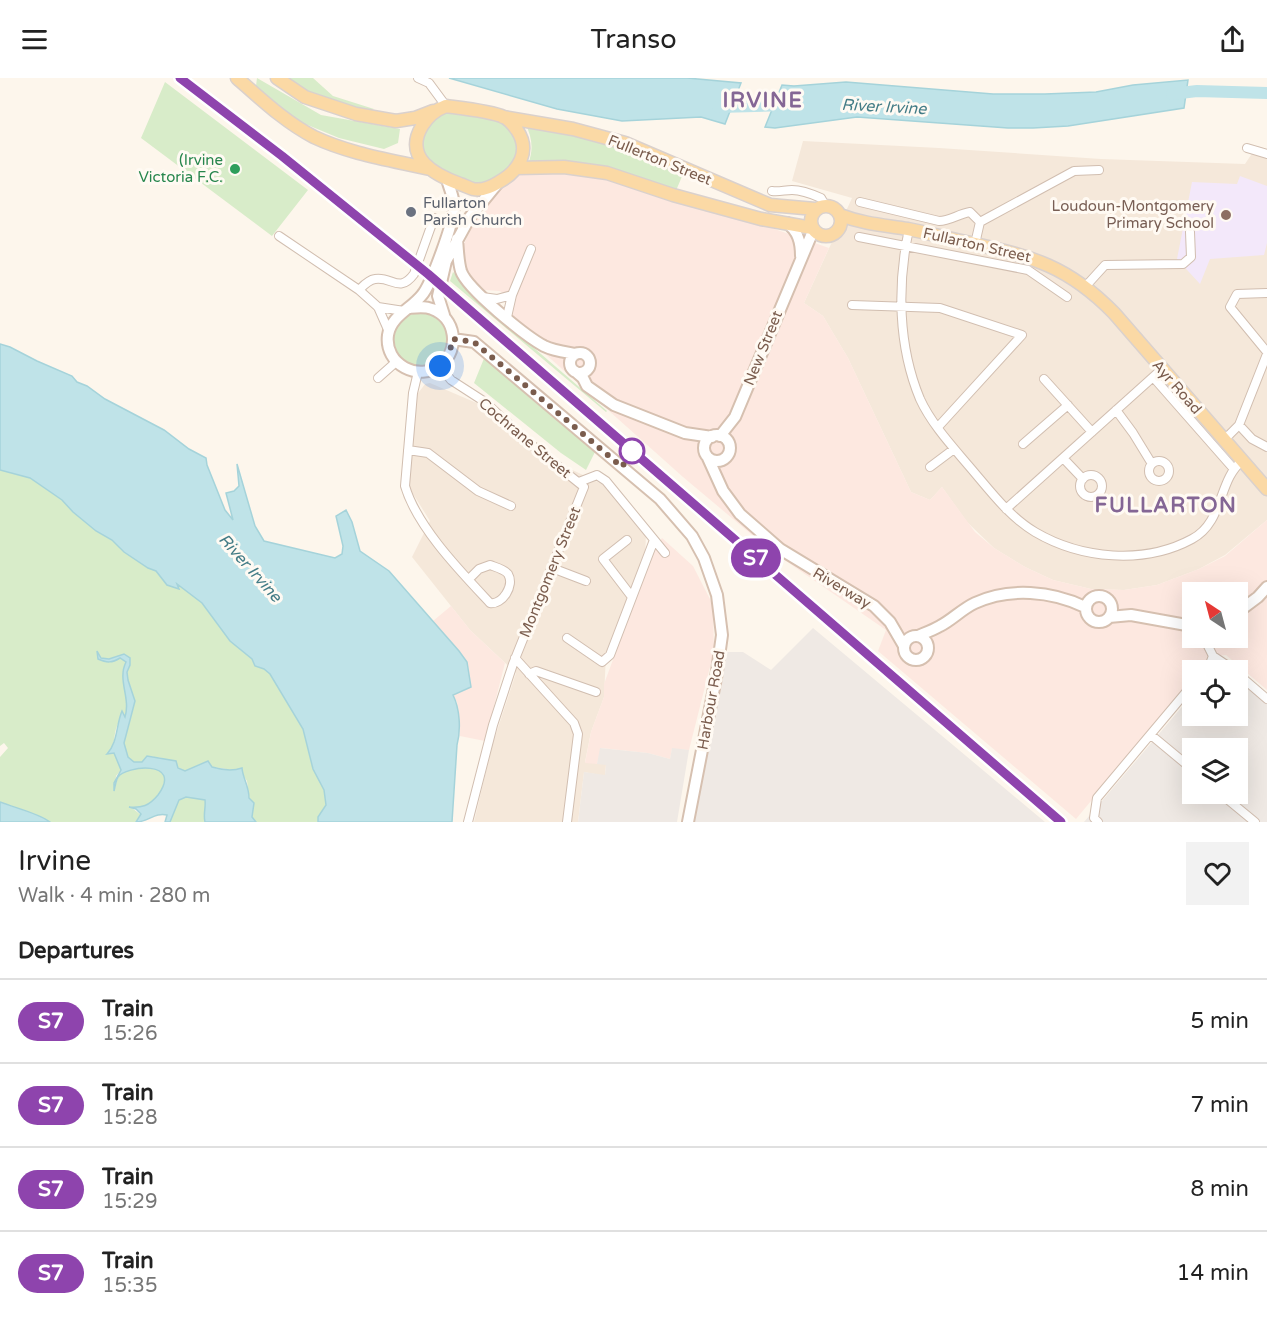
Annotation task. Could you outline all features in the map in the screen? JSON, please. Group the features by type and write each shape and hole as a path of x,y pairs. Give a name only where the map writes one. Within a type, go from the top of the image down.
{"main road":[{"path":"237,78 282,116 313,136 345,149 430,169"},
{"path":"277,78 305,97 356,114 396,121 415,118 442,108 503,117 512,122 523,140 524,150 516,168 497,183 486,188 474,189 447,179 430,169 420,159 417,136 428,117 442,108"},
{"name":"Fullerton Street","path":"503,117 573,129 625,143 770,205 820,207"},
{"name":"Fullerton Street","path":"516,168 564,167 607,173 673,195 761,219 813,229"},
{"path":"820,207 834,207 840,221 833,234 828,236 823,236 813,229 810,218 820,207"},
{"name":"Fullarton Street","path":"840,221 909,229 1038,260 1065,273 1085,287"},
{"name":"Ayr Road","path":"1085,287 1114,313 1157,373 1224,440 1238,465 1267,489"}],"street":[{"path":"418,78 429,83 442,108"},
{"path":"1247,148 1267,154"},
{"path":"975,244 980,222 1074,171 1099,170"},
{"path":"388,332 391,325 425,292 435,274 455,207 447,179"},
{"path":"279,236 359,290 378,307 388,332 390,352 396,362 406,369 418,372 433,370 440,366 449,354 453,339 438,296 446,261 470,217 497,183"},
{"path":"772,191 792,190 807,193 821,198 820,207"},
{"path":"860,202 939,221 946,221 957,214 970,212 980,222"},
{"path":"359,290 375,279 402,284 410,280 434,218"},
{"path":"787,223 793,227 799,237 801,256"},
{"name":"New Street","path":"716,436 735,417 813,229"},
{"path":"909,229 905,247 900,307 906,354 920,398 929,415 954,448 1006,509 1035,532 1075,550 1136,556 1166,549 1193,539 1210,524 1238,465"},
{"path":"1085,287 1105,265 1183,264 1191,257 1190,232"},
{"path":"859,237 1028,270 1067,297"},
{"path":"457,239 461,272 468,284 480,297 539,343 556,351 581,353 587,356 590,361 590,379 595,391"},
{"path":"507,317 512,295 531,249"},
{"path":"1224,440 1239,425 1267,353 1230,307 1237,294 1267,293"},
{"path":"480,297 497,299 512,295"},
{"path":"852,305 940,308 1022,335 938,427"},
{"path":"378,307 407,310 422,306 434,309 446,319"},
{"name":"Harbour Road","path":"453,339 474,342 660,499 692,536 704,558 717,596 722,635 688,822"},
{"path":"576,354 571,358 572,369 583,378 587,386 614,405 693,436 716,436 727,439 730,446 729,453 721,461 719,480"},
{"path":"378,378 396,362"},
{"name":"Cochrane Street","path":"440,366 451,380 485,402 528,442 582,485"},
{"path":"576,372 582,373 589,368"},
{"path":"418,372 413,393 405,486 409,499 446,553 490,603 496,604 501,601 510,582 503,570 490,565 479,569 469,579"},
{"path":"1006,509 1157,373"},
{"name":"Ayr Road","path":"1157,373 1238,465"},
{"path":"1044,379 1092,432"},
{"path":"1023,444 1068,405"},
{"path":"1116,411 1152,464"},
{"path":"1239,425 1252,439 1267,447"},
{"path":"693,436 706,454 714,461 721,461"},
{"path":"706,454 706,442 716,436"},
{"path":"930,467 954,448"},
{"path":"408,450 428,453 478,491 511,506"},
{"name":"Riverway","path":"706,454 723,491 740,514 780,549 814,572 874,606 890,622 904,646"},
{"path":"1063,458 1083,479"},
{"path":"582,485 597,475 606,481 665,553"},
{"name":"Montgomery Street","path":"468,822 493,725 515,658 552,568 582,485"},
{"path":"567,638 602,662 610,655 654,540"},
{"path":"628,550 624,542 603,559 632,597"},
{"path":"552,568 586,582"},
{"path":"1248,603 1267,587"},
{"path":"940,626 927,651 920,658 913,659 907,656 904,646 907,640 940,626 976,603 997,596 1019,593 1052,596 1087,604"},
{"path":"1131,615 1111,605 1102,596 1097,595 1087,604 1086,613 1092,620 1102,621 1109,617 1131,615 1182,624"},
{"path":"1109,617 1111,605"},
{"name":"Riverway","path":"890,622 917,636"},
{"path":"917,636 925,640 927,651"},
{"path":"1210,648 1213,656 1219,660"},
{"path":"1212,660 1213,656"},
{"path":"515,658 574,723 578,734 567,822"},
{"path":"530,674 536,671 596,692"},
{"path":"1248,683 1267,699"},
{"path":"1098,822 1094,818 1097,798 1182,697"},
{"path":"1151,735 1182,761"},
{"path":"1233,804 1255,822"}],"shaded area":[{"path":"803,141 1101,159 1245,164 1257,146 1267,149 1267,520 1225,555 1199,569 1157,585 1124,590 1091,589 1053,580 1025,567 994,548 967,522 942,487 930,500 911,492 848,358 823,316 804,303 852,198 792,181"},
{"path":"531,169 596,172 829,248 804,303 823,316 848,358 911,492 930,500 942,487 975,532 994,548 1025,567 1053,580 1091,589 1124,590 1157,585 1199,569 1225,556 1267,520 1267,690 1248,674 1248,660 1232,660 1226,655 1213,656 1210,660 1182,660 1182,692 1076,819 878,651 886,630 770,550 683,477 524,335 510,315 515,298 499,291 485,290 475,281 465,266 464,244 478,213 513,177"},
{"name":"Loudoun-Montgomery Primary School","path":"1240,176 1267,186 1267,243 1264,255 1210,259 1200,284 1177,259 1192,182 1237,184"},
{"path":"430,383 479,404 541,455 606,486 646,533 645,559 606,654 604,697 591,732 585,762 606,764 605,776 584,772 578,822 474,822 492,746 516,673 470,630 412,557 430,521 410,489 408,476 416,396 425,384"},
{"path":"662,538 693,566 713,605 714,651 689,750 672,749 670,759 648,753 601,748 597,764 585,763 591,732 604,697 604,684 652,554"},
{"path":"451,606 470,630 505,663 485,741 460,736 457,702 453,695 470,687 469,670 467,662 459,651 433,621"},
{"path":"813,628 1045,822 690,822 726,652 743,652 771,670"},
{"path":"1248,687 1267,703 1267,822 1084,822 1182,707 1182,726 1248,726"},
{"path":"600,748 648,753 670,759 672,748 689,750 677,822 578,822 584,772 605,775 606,765 597,764"}],"green space":[{"path":"257,78 321,115 400,129 398,143 384,149 339,138 298,121 256,86"},
{"path":"282,78 313,78 333,96 374,109 368,111 321,98"},
{"path":"165,82 308,190 272,236 141,138"},
{"path":"451,110 499,120 515,130 520,157 493,183 470,185 431,164 422,149 423,131 436,116"},
{"path":"525,123 600,140 657,161 683,174 675,193 661,186 528,164 531,143"},
{"path":"453,272 505,323 607,411 450,281"},
{"path":"415,313 425,313 435,317 443,325 447,340 443,355 435,363 425,367 415,367 405,363 397,355 393,345 393,335 397,325 405,317"},
{"path":"485,356 530,398 596,450 586,470 561,453 474,383"},
{"path":"0,470 30,478 62,500 73,512 96,531 112,540 124,552 156,571 167,585 176,582 202,603 230,641 252,659 255,666 270,674 303,729 313,769 324,790 326,805 318,817 318,822 256,822 252,817 247,781 243,775 227,769 212,767 208,761 185,771 162,758 147,756 142,762 134,762 128,757 124,743 135,701 127,672 130,658 117,656 109,659 102,658 105,662 120,658 126,662 123,674 127,710 117,726 111,750 108,753 114,753 121,770 116,776 115,788 118,778 123,773 134,769 153,768 158,769 164,775 158,796 146,806 132,808 141,815 136,822 50,822 0,802 0,757 8,748 4,743 0,746"},
{"path":"186,797 205,800 205,822 170,822 179,800"}],"water":[{"path":"449,78 687,78 741,83 725,124 701,117 622,121 557,109"},
{"path":"1188,80 1184,108 1068,126 1008,128 857,117 775,128 765,127 782,85 846,82 993,94 1045,94 1096,92 1133,85"},
{"path":"0,344 72,376 77,382 164,430 189,449 206,458 225,510 233,520 226,493 234,491 239,486 237,464 255,526 264,541 335,558 342,554 343,546 336,516 346,510 352,522 360,551 389,571 467,662 471,687 453,695 459,726 452,822 318,822 318,817 326,805 324,790 313,769 303,729 270,674 255,666 252,659 230,641 202,603 177,584 179,589 167,585 156,571 124,552 112,540 96,531 73,512 62,500 30,478 0,470"},
{"path":"97,651 101,658 109,659 124,654 130,658 127,672 135,701 124,743 128,757 134,762 142,762 147,756 176,761 178,768 185,771 208,761 212,767 220,769 242,768 249,798 254,803 252,817 256,822 205,822 205,800 186,797 179,800 170,822 165,822 167,815 163,814 136,822 141,814 129,807 142,807 152,802 164,783 164,775 150,768 131,770 118,777 114,791 114,783 121,770 114,753 107,754 115,739 122,711 125,717 123,676 126,662 120,658 112,662 98,659"},
{"path":"0,802 33,813 50,822 0,822"}],"waterway":[{"name":"River Irvine","path":"1172,94 1197,91 1267,93"},
{"name":"River Irvine","path":"718,107 788,105"}],"railway":[{"path":"180,78 282,156 428,274 1061,822"}],"train":[{"name":"S7","path":"180,78 282,156 428,274 1061,822"}],"place":[{"name":"(Irvine Victoria F.C.","path":"235,169"},
{"name":"Fullarton Parish Church","path":"411,212"},
{"name":"Loudoun-Montgomery Primary School","path":"1226,215"}],"district":[{"name":"IRVINE","path":"763,100"},
{"name":"FULLARTON","path":"1166,505"}],"route":[{"path":"440,366 449,354 453,339 474,342 622,467 632,451"}]}
